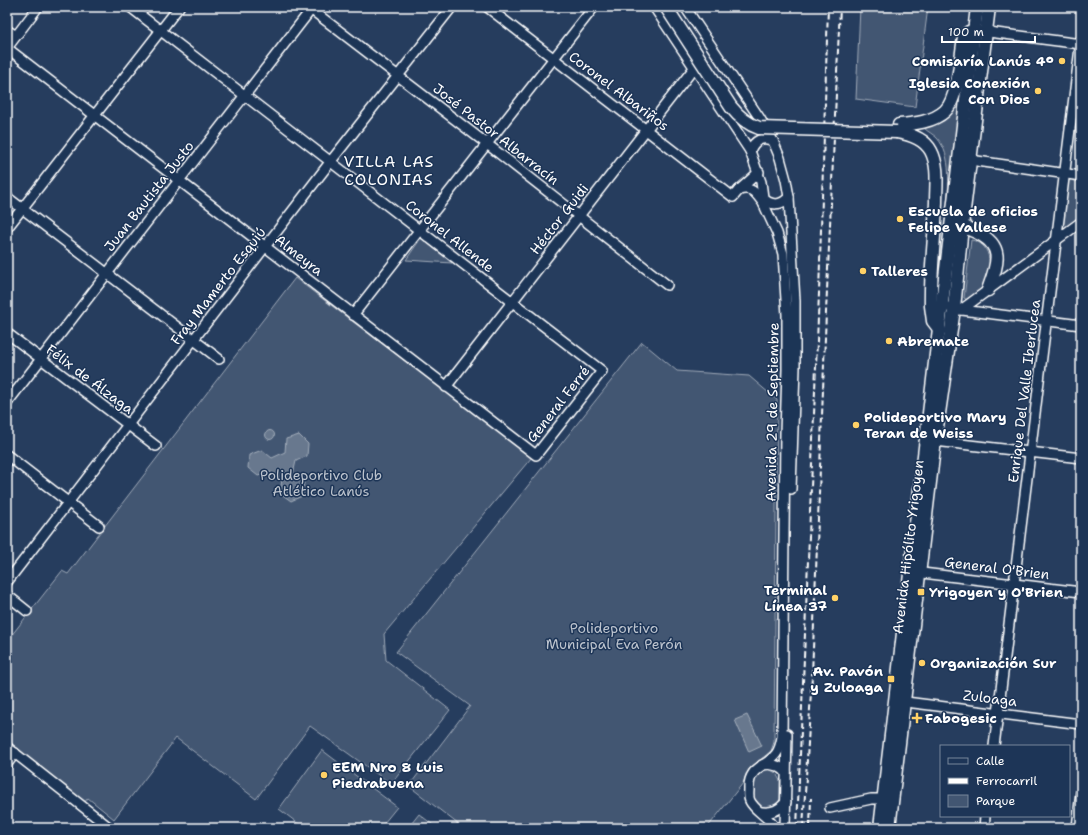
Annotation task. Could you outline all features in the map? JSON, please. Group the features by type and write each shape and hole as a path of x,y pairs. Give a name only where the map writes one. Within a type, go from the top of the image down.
{"main road":[{"path":"666,7 731,107 740,118 752,126 759,128 897,132 922,141 930,149 934,158 939,213 943,218 959,222 986,237 994,246 998,256 988,290"},
{"path":"675,7 744,112 751,118 766,121 898,125 920,123 940,115 950,105 956,91 964,37 969,32 980,31"},
{"name":"Avenida Hipólito Yrigoyen","path":"959,222 970,160 980,31 977,7"},
{"name":"Avenida Hipólito Yrigoyen","path":"915,572 953,308 959,222 980,31 989,7"},
{"path":"898,125 918,132 926,137 938,152 941,159 944,178 939,213 931,298 931,315 933,321 940,330"},
{"name":"Avenida Hipólito Yrigoyen","path":"889,828 900,701 940,330 953,308"},
{"name":"Avenida Hipólito Yrigoyen","path":"880,828 883,799 900,701"}],"street":[{"path":"7,48 38,7"},
{"name":"Coronel Allende","path":"130,7 602,371"},
{"path":"7,228 96,116 179,7"},
{"name":"Fray Mamerto Esquiú","path":"7,582 331,161 452,7"},
{"name":"Coronel Albariños","path":"487,7 646,129 736,194"},
{"path":"353,315 594,7"},
{"name":"Avenida 29 de Septiembre","path":"654,7 750,151 759,172 764,202 782,244 787,315 782,737 780,745 774,756 753,772 750,778 749,798 753,805 762,812 775,828"},
{"name":"Avenida 29 de Septiembre","path":"686,7 759,117 773,141 780,158 789,197 795,301 795,367 791,476 785,828"},
{"name":"José Pastor Albarracín","path":"311,8 667,285"},
{"name":"Juan Bautista Justo","path":"7,403 179,180 246,96 311,8"},
{"path":"7,30 16,36"},
{"path":"980,31 1081,43"},
{"name":"Enrique Del Valle Iberlucea","path":"994,745 1081,43"},
{"name":"Almeyra","path":"7,48 536,455"},
{"name":"Héctor Guidi","path":"446,387 694,68"},
{"path":"750,151 754,143 761,139 765,138 773,141"},
{"path":"970,160 1081,176"},
{"path":"736,194 759,172"},
{"path":"736,194 745,188 751,190 764,202 766,201 774,204 783,202 789,197"},
{"path":"7,197 219,359"},
{"path":"953,308 988,290 1081,222"},
{"path":"931,298 953,308 1081,325"},
{"name":"Félix de Álzaga","path":"7,333 156,446"},
{"name":"General Ferré","path":"536,455 602,371"},
{"path":"935,441 1081,458"},
{"path":"7,455 99,526"},
{"name":"General O'Brien","path":"915,572 1081,592"},
{"path":"7,595 27,611"},
{"name":"Zuloaga","path":"900,701 1081,724"},
{"path":"7,746 106,827"},
{"path":"7,764 15,753"},
{"path":"760,766 775,764 786,772"},
{"path":"1077,828 1081,792"},
{"path":"830,808 871,799 883,799"},
{"path":"762,812 769,813 776,811 786,802"},
{"path":"984,828 985,817"}],"green space":[{"path":"860,7 928,7 915,107 856,99"},
{"path":"965,62 947,209 948,172 945,154 942,145 937,138 924,128 924,126 937,120"},
{"path":"1068,177 1081,179 1081,216 1061,231"},
{"path":"421,238 452,263 406,260"},
{"path":"971,240 983,245 988,256 989,268 983,288 967,300 964,298"},
{"name":"Polideportivo Club Atlético Lanús","path":"295,278 532,457 384,634 386,660 450,710 391,784 310,726 256,799 176,738 114,819 88,798 84,803 7,743 7,641 62,571 68,574"},
{"name":"Polideportivo Municipal Eva Perón","path":"642,342 677,371 749,376 777,400 774,742 771,751 749,769 743,783 707,828 463,828 409,786 470,706 396,652"},
{"path":"322,750 397,807 380,828 304,828 279,809"},
{"path":"767,768 776,773 780,781 780,799 775,807 770,810 762,808 756,804 752,796 756,773"},
{"path":"419,814 437,828 408,828"}],"shaded area":[{"path":"270,430 275,435 270,440 265,435"},
{"path":"299,435 308,444 307,456 296,461 293,474 304,482 302,496 291,501 280,493 282,479 270,472 258,476 248,468 249,455 262,450 272,458 285,452 286,439"},
{"path":"747,715 762,746 749,752 735,720"}],"railway":[{"path":"797,828 819,293 828,7"},
{"path":"803,828 812,675 826,312 840,7"},
{"path":"810,828 811,798"}],"place":[{"name":"Comisaría Lanús 4°","path":"1062,61"},
{"name":"Iglesia Conexión Con Dios","path":"1038,91"},
{"name":"Escuela de oficios Felipe Vallese","path":"900,219"},
{"name":"Talleres","path":"863,271"},
{"name":"Abremate","path":"889,341"},
{"name":"Polideportivo Mary Teran de Weiss","path":"856,425"},
{"name":"Yrigoyen y O'Brien","path":"921,592"},
{"name":"Terminal Línea 37","path":"835,598"},
{"name":"Organización Sur","path":"922,663"},
{"name":"Av. Pavón y Zuloaga","path":"891,679"},
{"name":"Fabogesic","path":"917,718"},
{"name":"EEM Nro 8 Luis Piedrabuena","path":"324,775"}],"district":[{"name":"VILLA LAS COLONIAS","path":"389,170"}]}
